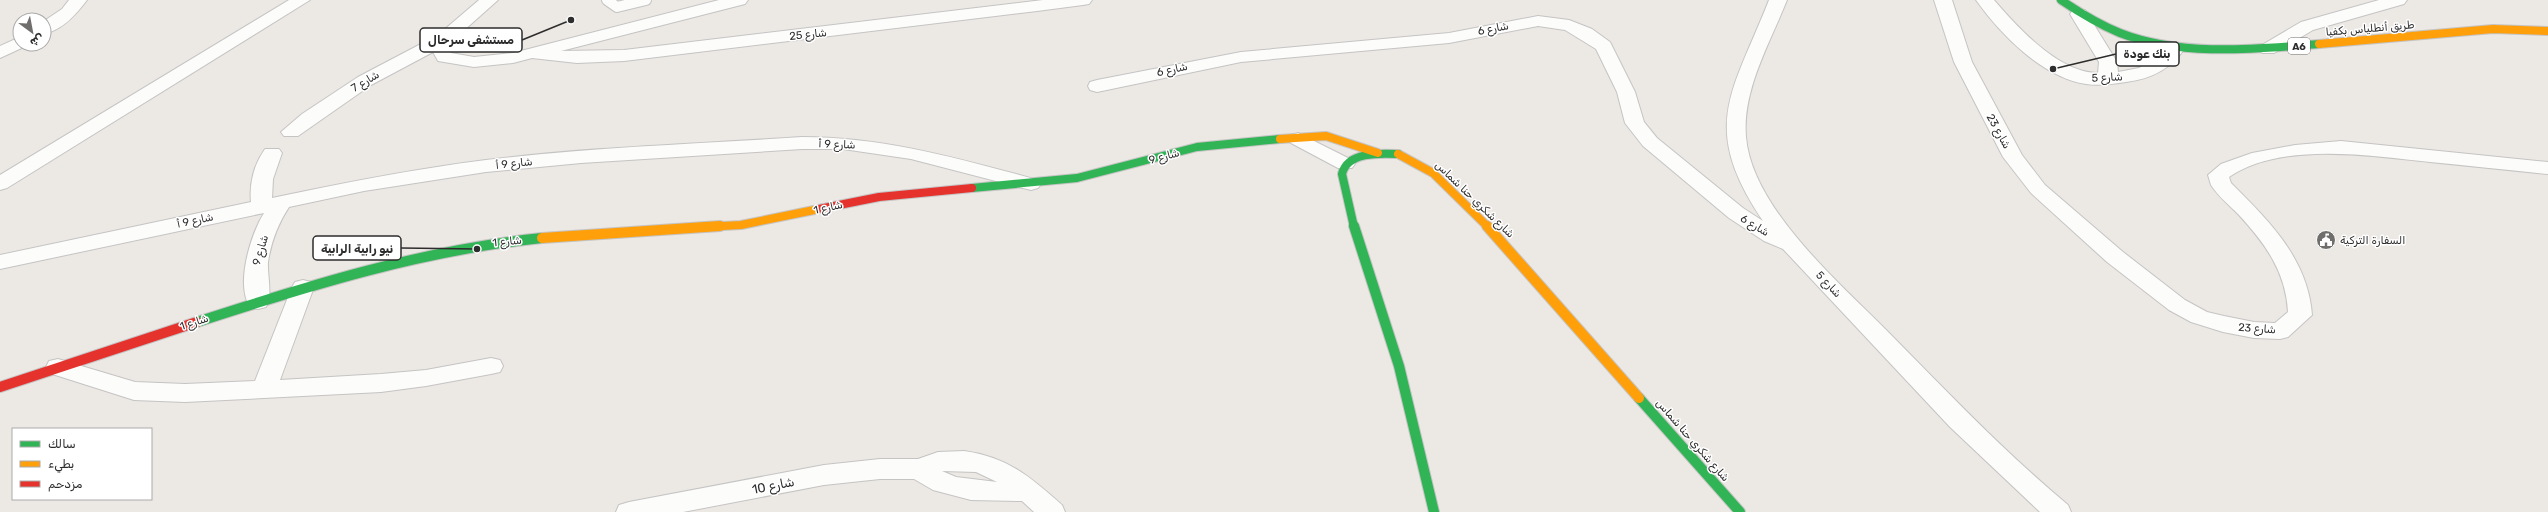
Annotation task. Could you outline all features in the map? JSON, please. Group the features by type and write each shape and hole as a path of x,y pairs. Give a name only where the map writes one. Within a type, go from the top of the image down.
{"main road":[{"name":"طريق أنطلياس بكفيا","path":"2060,0 2079,14 2132,36 2176,48 2214,51 2268,49 2493,30 2548,31"},
{"name":"شارع 9","path":"1031,184 1077,178 1197,148 1277,139 1298,139 1326,136 1359,145 1378,153"},
{"name":"شارع شكري حنا شماس","path":"1345,164 1360,156 1378,153 1397,154 1417,161 1437,176 1508,248 1740,512"},
{"path":"1345,164 1342,174 1347,201 1399,366 1434,512"},
{"name":"شارع 1","path":"0,387 303,287 414,256 467,246 515,240 741,225 879,197 1031,184"}],"street":[{"path":"52,24 68,13 78,0"},
{"path":"0,184 301,0"},
{"name":"شارع 7","path":"291,132 325,106 362,81 444,39 489,0"},
{"path":"444,39 440,48 444,57 458,60 493,61 532,53 739,0"},
{"name":"شارع 25","path":"532,53 554,58 620,54 852,30 1083,0"},
{"name":"شارع 5","path":"1778,0 1741,95 1736,112 1736,138 1746,177 1771,219 1791,244 1917,376 2034,492 2058,512"},
{"name":"شارع 23","path":"1943,0 1963,62 2013,157 2038,189 2151,286 2199,317 2223,324 2254,330 2280,331 2300,315 2301,298 2292,273 2266,231 2221,185 2218,175 2224,170 2266,157 2307,148 2341,148 2548,168"},
{"name":"شارع 5","path":"1985,0 2048,62 2072,75 2091,79 2148,72 2167,61 2176,48"},
{"path":"2268,49 2307,26 2398,0"},
{"path":"2079,14 2108,62 2110,71 2104,78"},
{"name":"شارع 6","path":"1098,86 1241,57 1449,38 1538,21 1569,25 1586,33 1604,46 1626,92 1635,123 1650,142 1736,214 1772,236 1791,244"},
{"path":"0,53 12,46"},
{"name":"شارع 9","path":"1298,139 1345,164"},
{"name":"شارع 9 أ","path":"0,262 272,204 364,186 494,165 802,143 877,146 1031,184"},
{"path":"272,153 263,171 260,189 272,204"},
{"name":"شارع 9","path":"258,302 254,279 260,247 275,212 272,204"},
{"path":"264,389 303,287"},
{"path":"58,367 134,391 185,394 396,381 491,366"},
{"name":"شارع 10","path":"629,512 824,475 880,469 920,469 934,481 950,485 1004,493 1028,490 1052,512"}],"lane":[{"path":"607,0 617,7 646,0"}],"traffic: fast":[{"path":"2061,0 2090,19 2120,33 2152,42 2184,47 2218,49 2251,49 2319,44"},
{"path":"972,188 1077,178 1197,147 1280,139"},
{"path":"1398,154 1378,154 1355,158 1345,165 1342,174 1356,236 1399,366 1434,512"},
{"path":"197,322 324,281 410,258 497,242 542,238"},
{"path":"1639,398 1740,512"}],"traffic: slow":[{"path":"2319,44 2493,29 2548,31"},
{"path":"1280,139 1326,136 1378,153"},
{"path":"1398,154 1411,159 1433,173 1462,200 1541,285 1639,398"},
{"path":"542,238 741,225 819,209"}],"traffic: jam":[{"path":"819,209 879,197 972,188"},
{"path":"0,387 197,322"}],"place":[{"name":"مستشفى سرحال","path":"571,20"},
{"name":"بنك عودة","path":"2053,69"},
{"name":"السفارة التركية","path":"2326,240"},
{"name":"نيو رابية الرابية","path":"477,249"}]}
